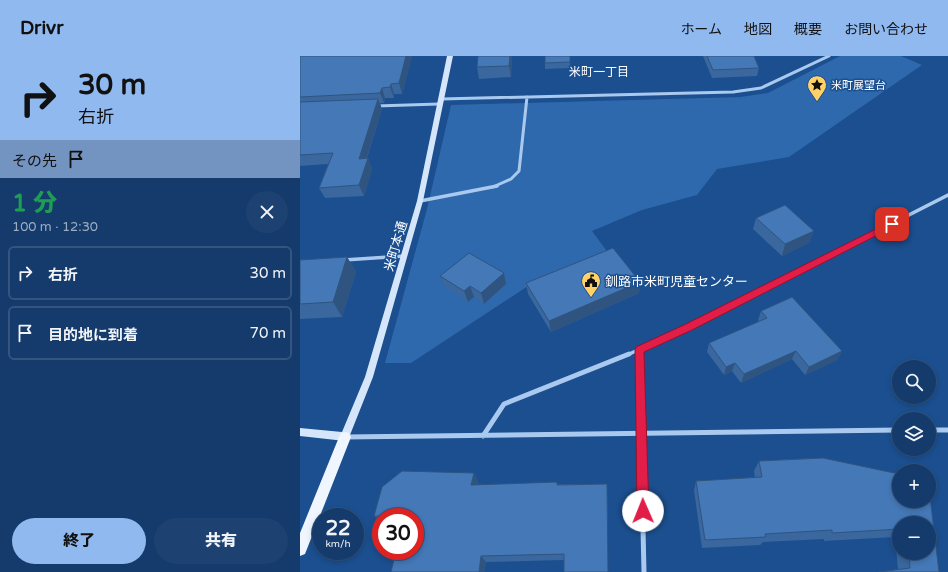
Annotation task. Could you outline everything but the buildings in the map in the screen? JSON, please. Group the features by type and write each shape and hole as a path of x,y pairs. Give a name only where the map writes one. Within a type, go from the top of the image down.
{"main road":[{"path":"300,549 345,437"}],"street":[{"name":"米町本通","path":"345,437 369,377 420,201 450,56"},
{"path":"370,107 527,97 733,92 761,88 829,56"},
{"path":"420,201 496,186 511,179 519,171 527,97"},
{"path":"484,436 504,404 639,350 689,327 948,195"},
{"path":"337,260 404,256"},
{"path":"639,350 644,572"},
{"path":"300,432 345,437 892,430"},
{"path":"936,430 948,430"}],"shaded area":[{"path":"840,56 901,56 922,65 789,157 717,169 697,195 642,210 592,231 609,254 528,286 411,363 385,363 427,209 451,105 740,97 768,93"}],"place":[{"name":"米町展望台","path":"817,102"},
{"name":"釧路市米町児童センター","path":"591,298"}],"district":[{"name":"米町一丁目","path":"599,72"}],"route":[{"path":"643,511 639,350 689,327 892,224"}]}
